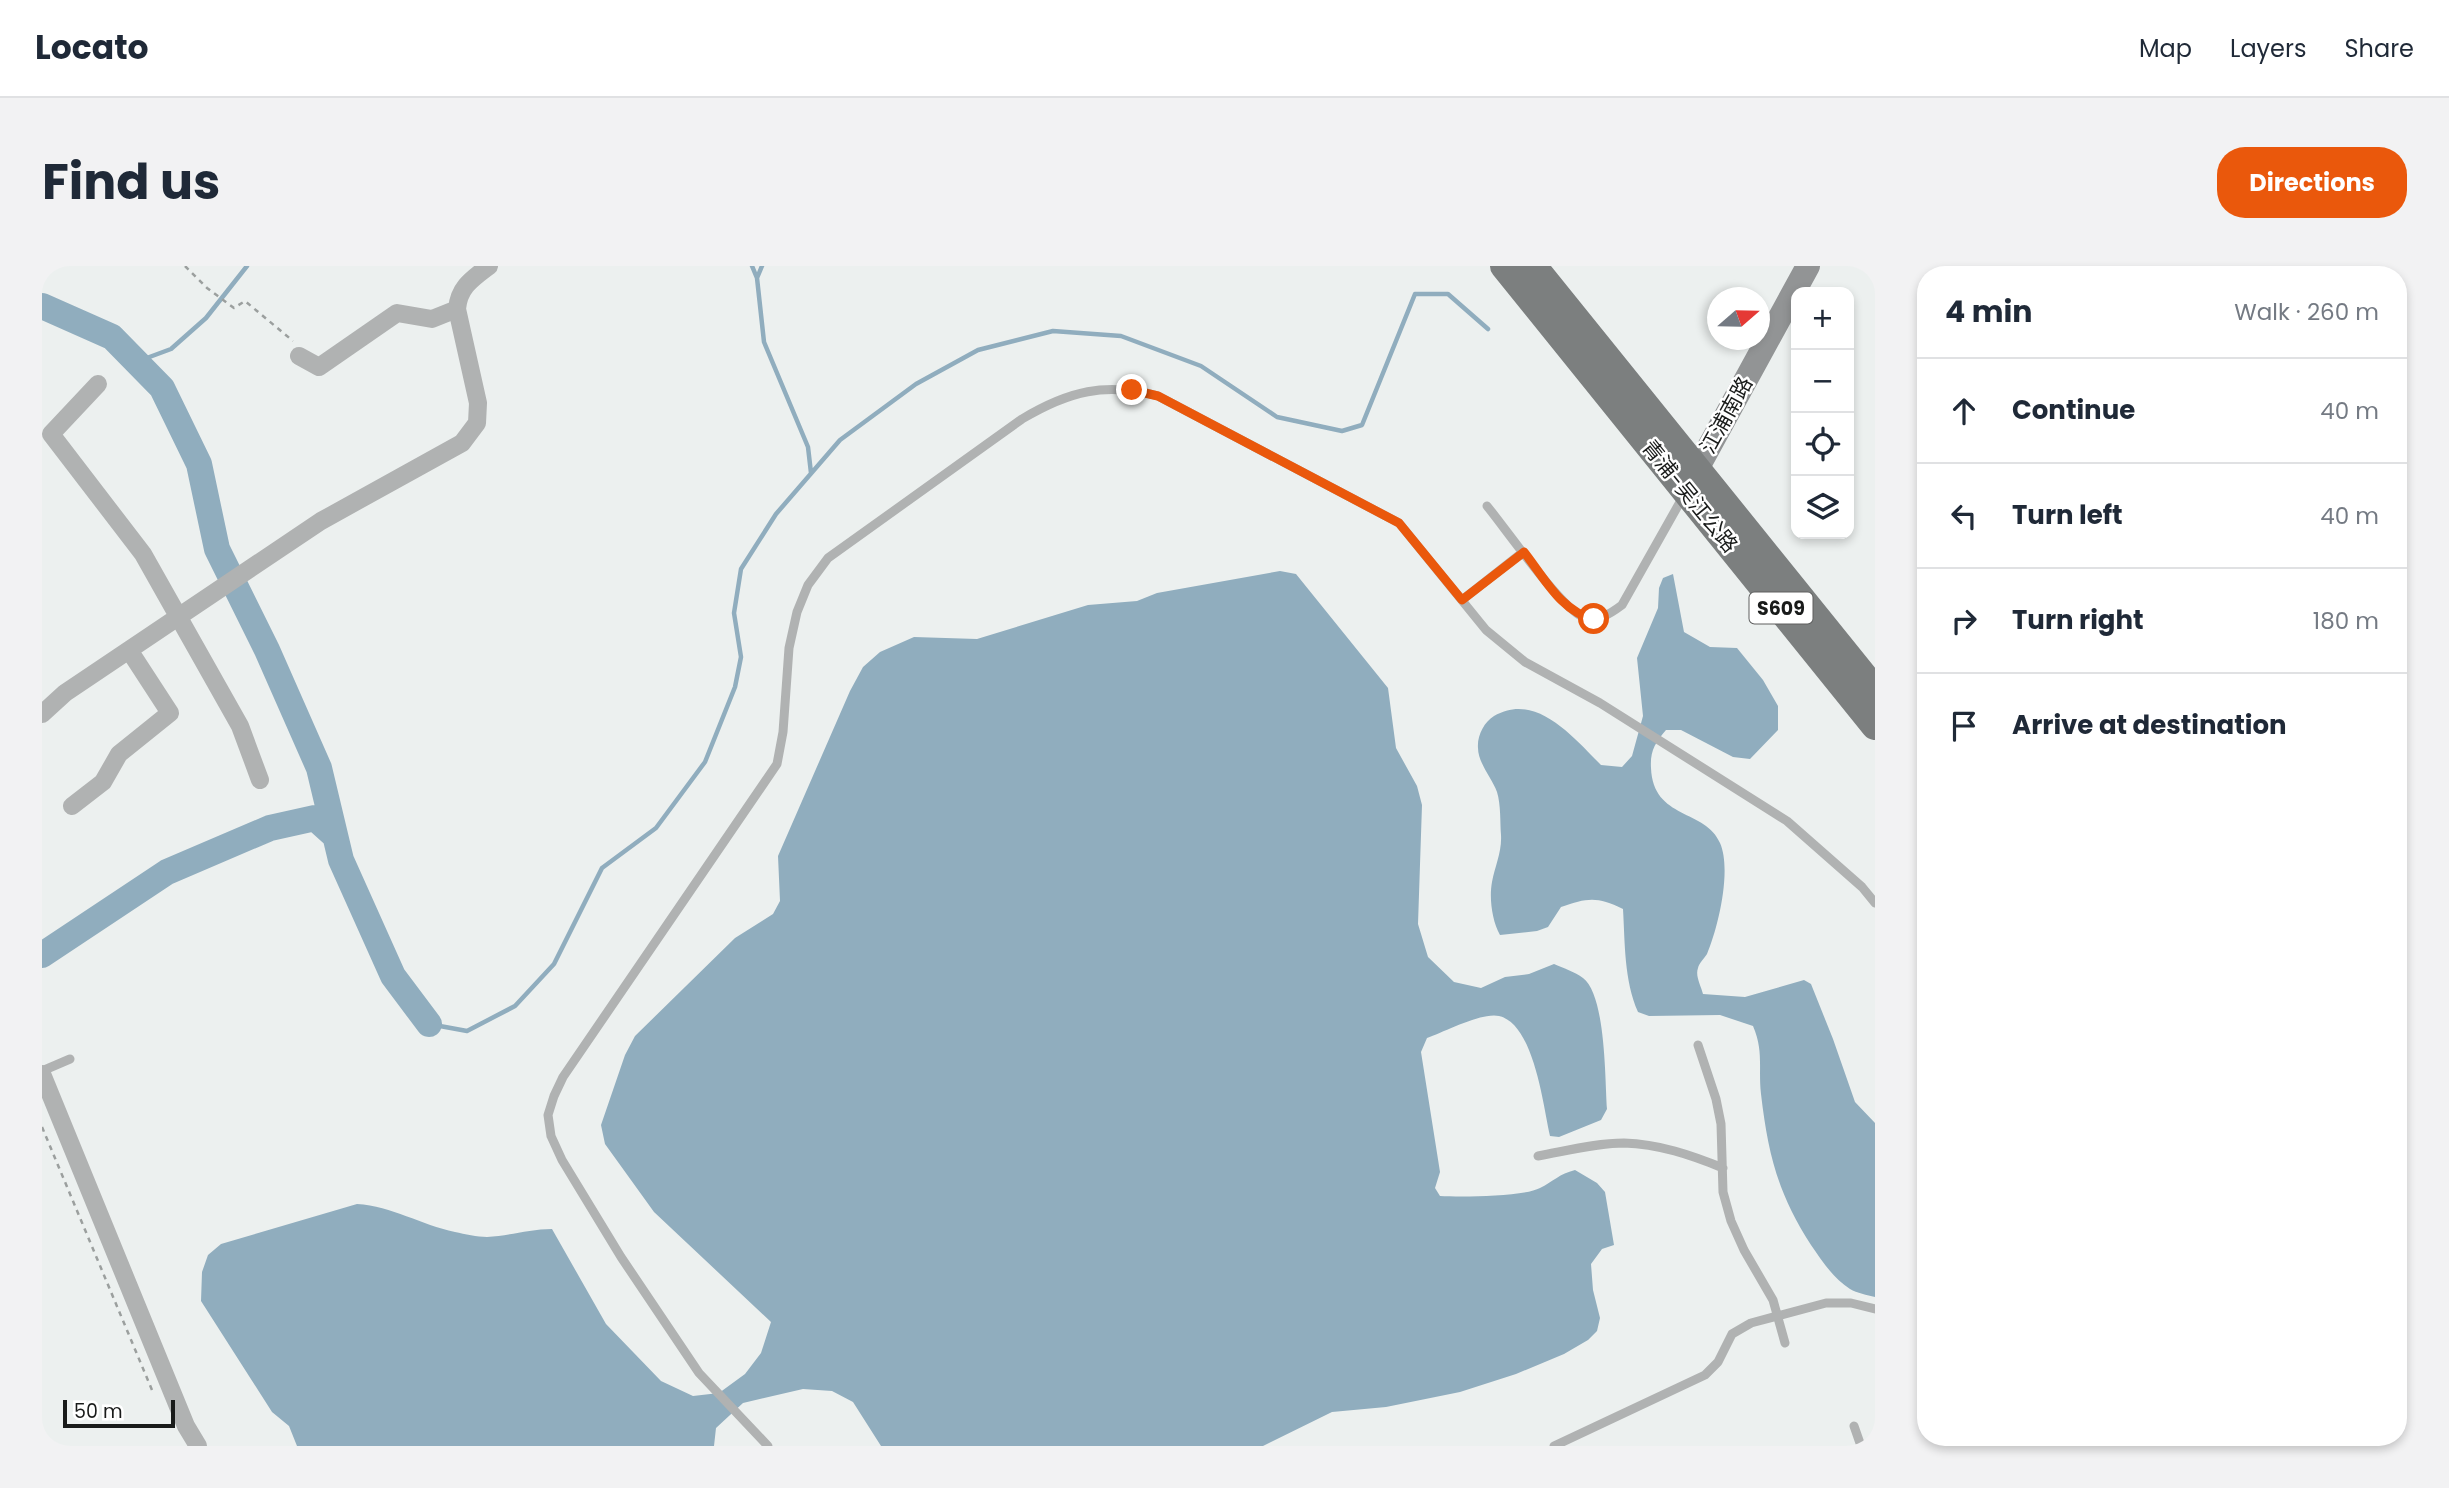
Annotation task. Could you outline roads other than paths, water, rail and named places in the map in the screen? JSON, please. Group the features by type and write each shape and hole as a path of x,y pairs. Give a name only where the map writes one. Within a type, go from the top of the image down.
{"main road":[{"name":"青浦-吴江公路","path":"1504,266 1875,690"},
{"name":"青浦-吴江公路","path":"1533,266 1875,726"},
{"name":"江浦南路","path":"1691,480 1808,266"}],"street":[{"path":"42,714 65,693 321,521 462,443 477,423 478,402 457,309 458,294 471,279 489,266"},
{"path":"299,356 319,367 397,313 432,319 457,309"},
{"path":"98,384 51,434 143,554 240,726 260,780"},
{"path":"72,807 103,782 119,754 170,713 129,650"},
{"path":"42,1073 186,1426 198,1446"}],"lane":[{"path":"768,1446 699,1373 621,1257 562,1160 551,1136 548,1115 564,1077 777,764 783,732 789,648 797,611 808,585 828,558 1022,419 1049,403 1075,393 1105,389 1132,390 1158,396 1399,523 1486,630 1525,662 1600,703 1787,821 1847,872 1875,904"},
{"path":"1487,506 1563,603 1581,616 1594,619 1608,615 1622,605 1691,480"},
{"path":"1462,600 1524,552"},
{"path":"1698,1045 1716,1098 1721,1124 1723,1192 1731,1221 1744,1250 1773,1300 1786,1343"},
{"path":"42,1073 70,1059"},
{"path":"1538,1156 1622,1143 1653,1146 1692,1156 1723,1168"},
{"path":"1555,1446 1705,1375 1718,1362 1732,1334 1751,1323 1826,1303 1851,1303 1875,1309"},
{"path":"1854,1426 1861,1446"}],"water":[{"path":"1280,571 1296,574 1388,688 1396,748 1417,786 1422,805 1418,924 1428,957 1454,982 1481,988 1505,977 1529,974 1554,964 1580,976 1591,987 1603,1039 1607,1109 1601,1120 1559,1137 1550,1136 1529,1049 1511,1022 1499,1016 1473,1020 1427,1038 1421,1052 1440,1172 1435,1188 1440,1196 1492,1196 1532,1191 1575,1170 1597,1183 1605,1192 1614,1245 1602,1249 1591,1264 1593,1290 1600,1318 1597,1331 1588,1340 1564,1354 1516,1374 1460,1392 1386,1407 1332,1412 1263,1446 881,1446 853,1402 832,1391 803,1389 743,1403 716,1428 714,1446 297,1446 289,1426 272,1412 201,1301 202,1272 208,1255 221,1244 357,1204 382,1208 442,1229 479,1237 552,1229 606,1324 661,1381 693,1396 719,1393 745,1374 761,1353 771,1322 654,1212 605,1144 601,1125 625,1055 635,1036 735,938 773,914 780,901 778,856 863,667 880,652 914,637 977,639 1088,605 1137,601 1157,593"},
{"path":"1673,574 1684,632 1710,647 1737,648 1763,680 1778,706 1778,730 1750,759 1733,757 1681,730 1666,730 1652,752 1654,785 1661,797 1670,806 1704,824 1713,832 1723,854 1725,868 1719,915 1707,954 1697,974 1703,994 1745,997 1804,980 1811,984 1855,1102 1875,1123 1875,1297 1850,1289 1833,1274 1811,1245 1790,1208 1776,1173 1767,1136 1761,1094 1760,1052 1753,1026 1720,1015 1649,1016 1638,1012 1628,974 1623,909 1614,905 1592,900 1561,907 1548,927 1537,931 1500,935 1495,923 1491,895 1500,847 1500,808 1497,792 1479,754 1478,743 1482,730 1494,716 1510,710 1525,709 1553,721 1601,765 1622,767 1632,756 1643,716 1637,658 1658,608 1659,588 1663,578"}],"waterway":[{"path":"136,362 171,349 206,318 247,266"},
{"path":"752,266 757,278"},
{"path":"762,266 757,278 764,342 808,447 811,473"},
{"path":"429,1024 467,1031 515,1006 554,964 602,868 656,828 705,762 735,687 741,657 734,613 741,569 776,514 840,440 916,384 978,350 1053,331 1121,336 1201,366 1277,417 1342,431 1362,425 1415,294 1448,294 1488,329"},
{"path":"42,306 112,337 162,388 199,464 217,549 267,650 319,768 341,860 393,976 429,1024"},
{"path":"42,955 167,872 270,828 315,818 335,836"}]}
